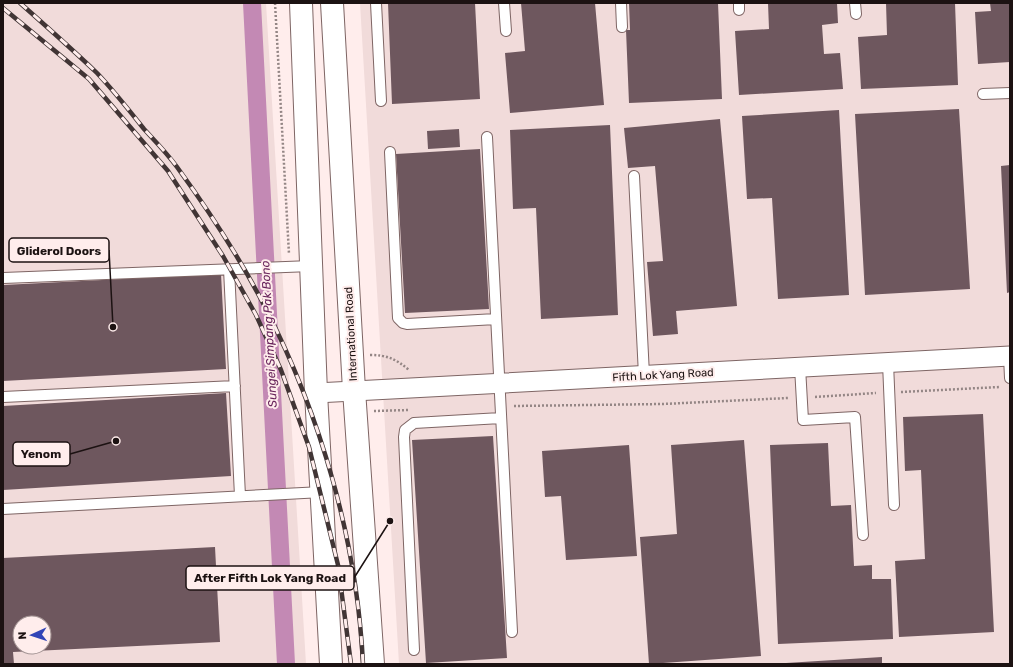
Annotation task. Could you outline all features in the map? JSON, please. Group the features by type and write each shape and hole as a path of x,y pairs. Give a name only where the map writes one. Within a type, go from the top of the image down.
{"main road":[{"path":"301,3 316,393 331,664"},
{"name":"International Road","path":"332,3 354,390 373,664"}],"street":[{"name":"Fifth Lok Yang Road","path":"316,393 1009,356"}],"lane":[{"path":"376,3 381,101"},
{"path":"504,3 506,31"},
{"path":"621,3 622,28"},
{"path":"856,3 856,14"},
{"path":"983,94 1010,93"},
{"path":"487,137 512,632"},
{"path":"390,152 398,318 400,321 407,324 496,319"},
{"path":"634,176 644,375"},
{"path":"3,278 311,266"},
{"path":"230,269 241,496"},
{"path":"1009,356 1010,378"},
{"path":"888,363 894,506"},
{"path":"800,367 803,420 855,417 863,535"},
{"path":"3,397 235,386"},
{"path":"414,650 404,437 406,430 414,423 501,418"},
{"path":"3,509 322,492"}],"path":[{"path":"500,407 662,404 1002,387"},
{"path":"373,411 415,410"}],"shaded area":[{"path":"3,3 266,3 306,664 3,664"},
{"path":"360,3 1010,3 1010,664 399,664"}],"building":[{"path":"388,3 475,3 480,99 392,104"},
{"path":"521,3 595,3 604,105 510,113 505,53 525,51"},
{"path":"629,3 718,3 722,99 629,103 626,30 630,30"},
{"path":"768,3 837,3 838,23 822,25 824,54 840,53 843,89 739,95 735,31 769,29"},
{"path":"886,3 955,3 958,85 861,89 858,37 887,35"},
{"path":"990,3 1010,3 1010,62 978,64 975,12 991,11"},
{"path":"959,109 970,289 865,295 855,114"},
{"path":"839,110 849,295 778,299 772,198 747,199 742,116"},
{"path":"720,119 737,306 676,311 678,334 653,336 647,262 663,261 655,166 628,168 624,128"},
{"path":"610,125 618,315 541,319 536,208 513,209 510,130"},
{"path":"459,129 460,147 428,149 427,131"},
{"path":"480,149 489,309 405,313 396,154"},
{"path":"1010,165 1010,292 1007,293 1001,166"},
{"path":"221,274 226,369 3,381 3,285"},
{"path":"226,393 231,476 3,490 3,406"},
{"path":"983,414 994,632 899,637 895,561 925,559 921,470 905,471 903,417"},
{"path":"493,436 507,658 426,663 412,440"},
{"path":"744,440 761,656 649,664 640,537 677,534 671,445"},
{"path":"828,443 831,506 851,505 854,566 872,565 872,579 891,579 893,639 778,644 770,445"},
{"path":"629,445 637,556 566,560 561,496 545,497 542,451"},
{"path":"215,547 220,642 52,650 52,615 12,615 12,655 13,655 14,664 3,664 3,558"},
{"path":"882,657 882,664 786,664 786,663"}],"waterway":[{"name":"Sungei Simpang Pak Bono","path":"252,3 286,664"}],"railway":[{"path":"20,3 97,73 169,157 224,235 265,307 303,391 333,480 353,572 363,664"},
{"path":"3,8 89,79 168,171 223,256 256,315 281,370 309,447 338,565 351,664"}],"place":[{"name":"Gliderol Doors","path":"113,327"},
{"name":"Yenom","path":"116,441"},
{"name":"After Fifth Lok Yang Road","path":"390,521"}]}
